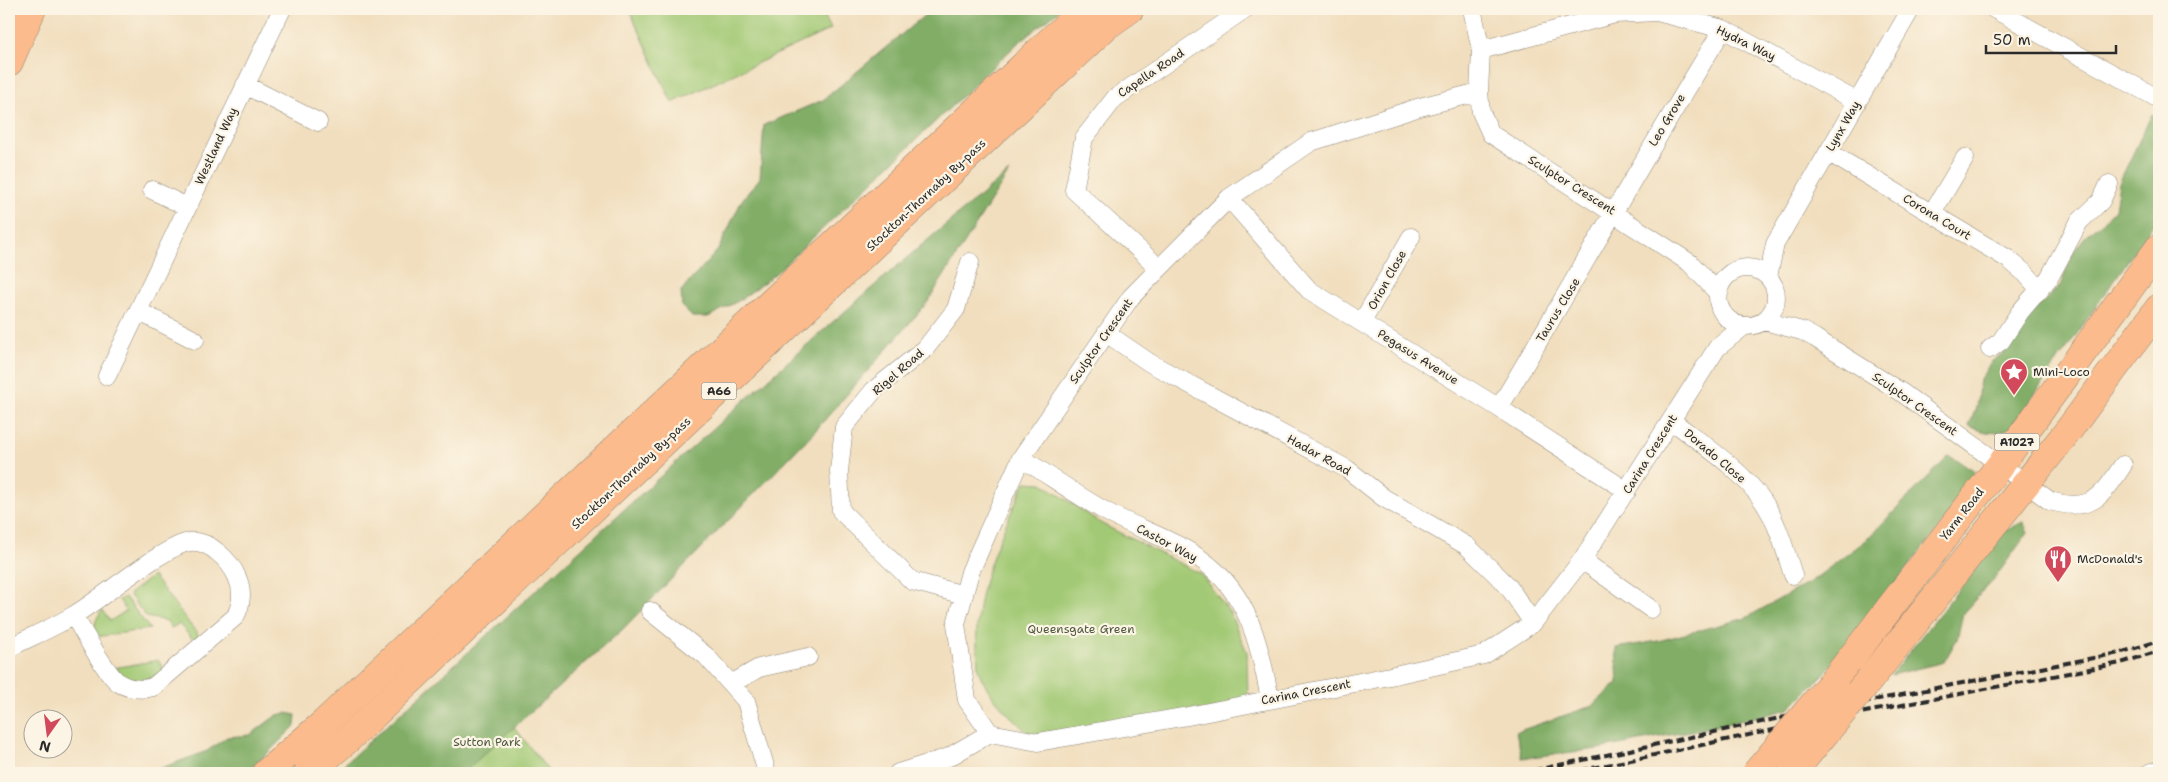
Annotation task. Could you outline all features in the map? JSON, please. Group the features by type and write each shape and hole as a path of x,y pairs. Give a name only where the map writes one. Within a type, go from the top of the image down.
{"main road":[{"path":"9,62 32,9"},
{"name":"A66","path":"266,773 338,710 1084,9"},
{"name":"Stockton-Thornaby By-pass","path":"308,773 354,733 1106,26 1130,9"},
{"name":"Yarm Road","path":"1756,773 1834,680 2000,464 2159,248"},
{"name":"A1027","path":"1792,773 2068,432 2159,308"}],"street":[{"name":"Westland Way","path":"107,376 282,9"},
{"name":"Capella Road","path":"1160,268 1074,190 1084,138 1115,98 1244,9"},
{"name":"Sculptor Crescent","path":"1472,9 1480,50 1479,92 1481,112 1491,134 1616,212 1690,262 1719,294"},
{"name":"Lynx Way","path":"1749,268 1775,244 1856,101 1911,9"},
{"path":"1994,9 2159,98"},
{"name":"Hydra Way","path":"1480,50 1615,14 1657,12 1723,29 1856,101"},
{"name":"Leo Grove","path":"1616,212 1653,144 1723,29"},
{"path":"245,85 318,122"},
{"name":"Sculptor Crescent","path":"990,733 967,700 956,624 970,572 1021,458 1131,297 1229,198 1311,142 1420,107 1479,92"},
{"name":"Corona Court","path":"1828,152 2008,259 2026,274 2040,290"},
{"path":"1932,213 1965,158"},
{"path":"1990,349 2001,341 2020,312 2040,290 2057,265 2079,222 2100,201 2108,184"},
{"path":"152,190 187,207"},
{"name":"Pegasus Avenue","path":"1229,198 1309,290 1499,408 1627,491"},
{"name":"Taurus Close","path":"1499,408 1616,212"},
{"name":"Orion Close","path":"1362,322 1410,237"},
{"name":"Lynx Way","path":"1768,276 1775,244"},
{"name":"Rigel Road","path":"964,595 912,581 848,518 841,511 839,471 844,427 874,390 925,349 956,308 970,262"},
{"name":"Sculptor Crescent","path":"1690,262 1729,274"},
{"path":"1749,268 1756,269 1768,276 1775,289 1776,303 1764,321 1744,326 1729,319 1724,313 1719,294 1724,280 1729,274 1749,268"},
{"name":"Sculptor Crescent","path":"1776,303 1796,320 1802,331"},
{"path":"138,311 195,340"},
{"name":"Carina Crescent","path":"1717,348 1717,334 1724,313"},
{"name":"Sculptor Crescent","path":"1764,321 1802,331 1901,392 2050,501 2069,506 2084,505 2108,487 2123,465"},
{"name":"Carina Crescent","path":"990,733 1038,742 1390,676 1484,655 1533,623 1582,560 1717,348 1744,326"},
{"name":"Hadar Road","path":"1106,333 1150,363 1348,469 1384,498 1467,546 1508,586 1533,623"},
{"name":"Dorado Close","path":"1671,420 1739,474 1763,501 1779,532 1793,575"},
{"name":"Castor Way","path":"1021,458 1104,510 1190,552 1222,575 1248,615 1261,655 1270,699"},
{"path":"9,648 74,616 169,550 190,542 204,546 219,554 236,574 240,583 241,603 235,617 153,687 147,689 128,688 114,678 74,616"},
{"path":"1582,560 1651,609"},
{"path":"650,611 706,656 746,701 767,773"},
{"path":"730,684 759,668 808,657"},
{"path":"898,773 949,757 990,733"},
{"path":"2149,773 2159,770"}],"green space":[{"path":"629,9 821,9 831,29 672,103"},
{"path":"932,9 1061,9 1018,43 775,274 740,300 708,317 692,317 682,307 681,291 718,250 742,200 760,178 764,125 823,100"},
{"path":"2152,114 2159,119 2159,216 2012,427 2000,432 1990,432 1969,426 1976,408 1980,380 1991,362 2006,351 2029,316 2060,286 2074,251 2088,233 2103,222 2115,209 2119,183"},
{"path":"1009,172 927,303 815,431 622,630 463,773 334,773 752,393 922,244"},
{"path":"1949,456 1974,470 1971,487 1824,674 1789,709 1726,724 1598,749 1522,758 1516,732 1592,706 1618,683 1616,648 1658,641 1746,618 1813,580 1865,541"},
{"name":"Queensgate Green","path":"1025,482 1042,483 1102,524 1201,574 1230,613 1247,652 1248,703 1038,742 1013,719 989,692 979,672 977,627 979,605 990,563"},
{"path":"2023,522 2028,532 1995,578 1963,613 1957,639 1944,662 1891,675 2005,531"},
{"path":"153,576 199,636 193,640 179,624 171,628 167,621 146,617 129,594"},
{"path":"125,597 150,629 96,637 95,623 102,610 110,621 126,611 119,600"},
{"path":"158,660 164,669 144,680 138,681 127,678 114,668"},
{"name":"Sutton Park","path":"490,696 550,773 415,773"},
{"path":"286,713 296,715 295,726 247,773 148,773 207,751 227,737 250,735 277,715"}],"railway":[{"path":"1522,773 1780,718 2119,653 2159,641"},
{"path":"1569,773 1782,728 2121,663 2159,651"}],"place":[{"name":"Mini-Loco","path":"2014,396"},
{"name":"McDonald's","path":"2058,583"}]}
